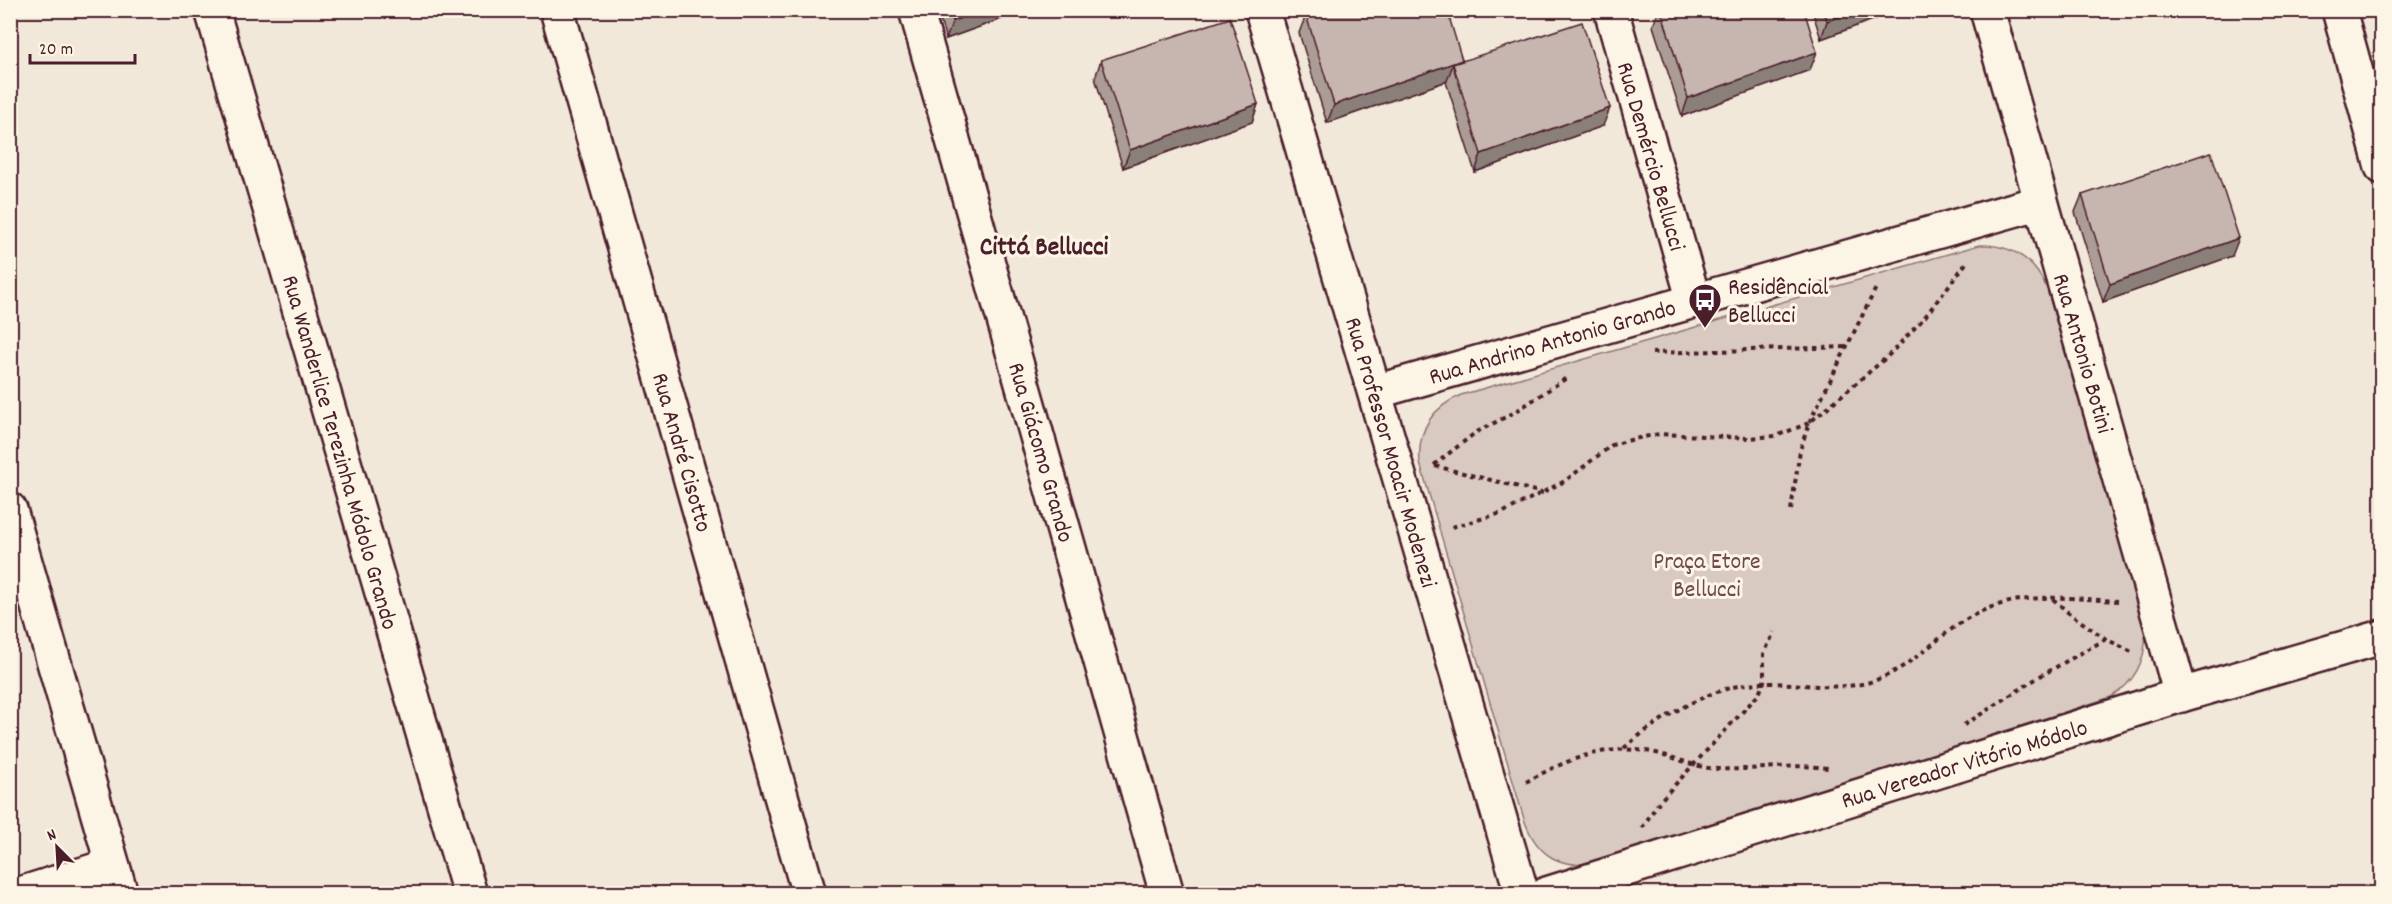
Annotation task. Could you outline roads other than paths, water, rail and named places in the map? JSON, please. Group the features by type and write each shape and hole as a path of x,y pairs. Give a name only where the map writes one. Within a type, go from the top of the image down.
{"street":[{"name":"Rua Wanderlice Terezinha Módolo Grando","path":"212,10 470,894"},
{"name":"Rua André Cisotto","path":"557,10 809,894"},
{"name":"Rua Giácomo Grando","path":"916,10 1167,894"},
{"name":"Rua Professor Moacir Modenezi","path":"1263,10 1522,894"},
{"name":"Rua Demércio Bellucci","path":"1611,10 1694,301"},
{"name":"Rua Antonio Botini","path":"1987,10 2181,695"},
{"path":"2339,10 2382,167"},
{"name":"Rua Andrino Antonio Grando","path":"1375,392 2041,202"},
{"path":"10,510 15,543 116,879 20,894"},
{"name":"Rua Vereador Vitório Módolo","path":"1547,894 2181,695 2382,638"}],"place":[{"name":"Residêncial Bellucci","path":"1705,329"}],"district":[{"name":"Cittá Bellucci","path":"1044,245"}],"park label":[{"name":"Praça Etore Bellucci","path":"1707,574"}]}
